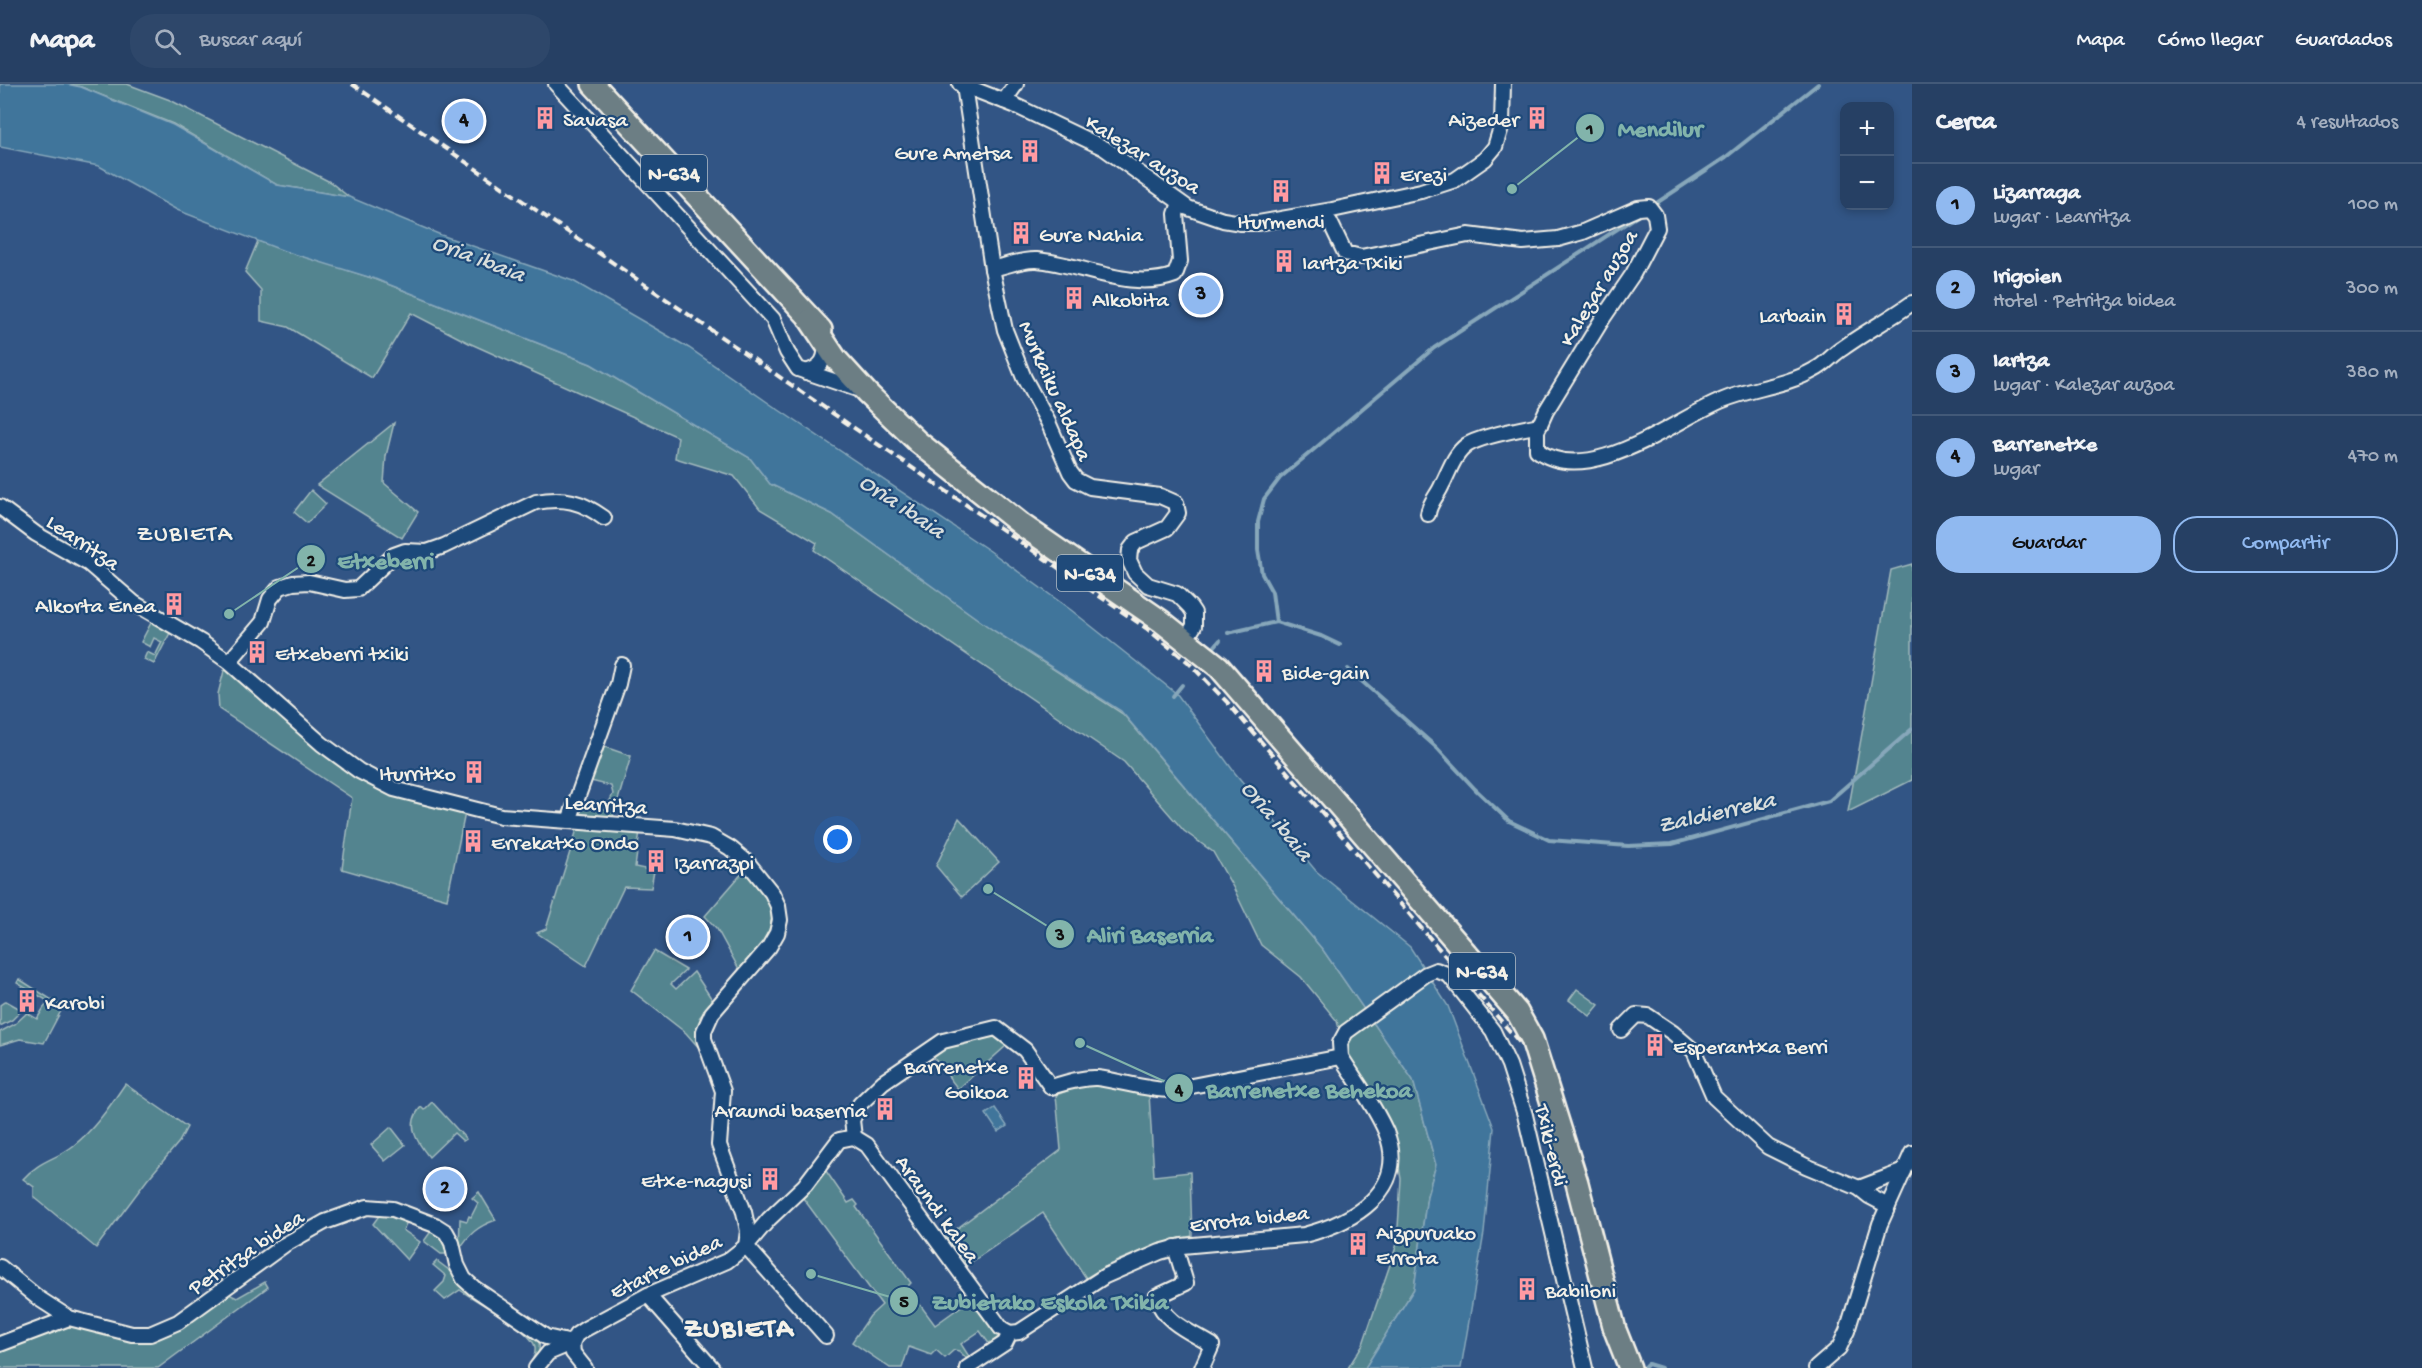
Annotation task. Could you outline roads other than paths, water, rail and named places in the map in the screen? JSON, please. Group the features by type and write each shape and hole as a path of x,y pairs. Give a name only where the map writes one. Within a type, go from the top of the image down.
{"highway":[{"name":"N-634","path":"593,84 810,320 829,351 848,364 976,488 1035,535 1186,639 1219,667 1522,1019 1532,1039 1577,1183 1617,1336 1630,1368"}],"street":[{"path":"556,84 773,320 793,363 810,373 872,389"},
{"path":"1004,101 1016,84"},
{"name":"Kalezar auzoa","path":"962,85 1004,101 1104,148 1180,203 1203,214 1241,223 1258,223 1421,191 1455,180 1485,159 1495,147 1504,108 1503,84"},
{"name":"Murkaiku aldapa","path":"962,85 992,270 1005,330 1017,362 1072,476 1080,483 1090,487 1160,496 1176,503 1178,513 1172,524 1136,542 1130,550 1129,560 1135,573 1148,585 1177,594 1190,607 1194,613 1194,626 1186,639"},
{"path":"992,270 1036,260 1134,280 1160,280 1175,275 1180,261 1176,214 1180,203"},
{"name":"Kalezar auzoa","path":"1313,214 1330,222 1345,253 1361,258 1468,235 1523,242 1558,239 1583,232 1638,208 1649,207 1655,214 1657,228 1633,274 1583,349 1540,425"},
{"path":"1540,425 1537,431 1537,450 1549,459 1572,461 1624,450 1661,434 1722,400 1799,378 1817,369 1840,350 1912,303"},
{"path":"810,373 830,370 829,351"},
{"path":"1428,514 1429,507 1437,497 1455,459 1467,445 1517,429 1540,425"},
{"path":"229,662 262,622 270,598 280,587 309,582 345,590 358,590 394,555 405,551 427,552 444,546 536,502 571,501 589,506 604,518"},
{"name":"Learritza","path":"0,507 36,534 89,564 134,603 201,642 229,662 322,744 359,771 394,789 501,816 675,829 711,837 730,848 748,863 772,892 778,906 778,926 769,947 711,1013 704,1031 705,1048 723,1091 719,1145 744,1212 748,1231 746,1246"},
{"path":"569,821 618,684 622,665"},
{"name":"Txiki-erdi","path":"1341,1057 1340,1043 1346,1032 1426,974 1436,970 1449,975 1493,1031 1509,1065 1525,1115 1585,1368"},
{"path":"1621,1030 1636,1015 1648,1016 1694,1051 1714,1097 1768,1147 1859,1188 1888,1206"},
{"path":"854,1137 852,1120 860,1104 883,1082 943,1041 996,1028 1026,1050 1051,1087 1081,1079 1096,1078 1152,1090 1171,1090 1341,1057"},
{"name":"Errota bidea","path":"967,1368 1005,1343 1010,1333 1022,1330 1105,1276 1128,1264 1175,1247 1304,1235 1323,1230 1363,1211 1378,1195 1388,1178 1391,1156 1387,1134 1341,1057"},
{"name":"Etarte bidea","path":"536,1368 548,1353 572,1343 576,1335 585,1329 648,1295 726,1261 746,1246 805,1185 839,1140 854,1137"},
{"name":"Araundi kalea","path":"854,1137 867,1145 1001,1328 1010,1333"},
{"path":"1816,1368 1839,1348 1847,1332 1880,1224 1912,1153"},
{"path":"1859,1188 1904,1171"},
{"name":"Petritza bidea","path":"0,1267 38,1298 69,1318 132,1334 150,1334 178,1322 284,1245 325,1222 368,1207 393,1209 435,1225 446,1232 452,1243 457,1265 464,1279 474,1288 546,1337 572,1343"},
{"path":"746,1246 826,1336"},
{"name":"Errota bidea","path":"1175,1247 1186,1283 1156,1296 1161,1310 1176,1324 1212,1345 1202,1368"},
{"path":"648,1295 712,1368"},
{"path":"0,1344 69,1318"},
{"path":"572,1343 573,1353 585,1368"}],"water":[{"name":"Oria ibaia","path":"0,84 66,84 81,87 173,125 277,185 349,197 441,235 573,281 689,348 990,551 1071,610 1177,694 1235,773 1316,871 1410,947 1448,1006 1494,1128 1484,1233 1461,1368 1365,1368 1414,1289 1427,1196 1436,1165 1413,1080 1323,950 1121,711 993,630 832,514 770,484 750,458 591,364 375,279 284,251 177,210 99,166 0,147"},
{"path":"995,1108 1007,1126 998,1132 986,1114"}],"waterway":[{"path":"1658,202 1726,157 1818,84"},
{"path":"1276,622 1272,592 1262,574 1258,550 1258,522 1264,499 1280,478 1434,348 1639,215"},
{"path":"1228,633 1276,622 1321,636 1340,645"},
{"path":"1215,646 1220,640"},
{"name":"Zaldierreka","path":"1348,669 1437,748 1509,821 1549,840 1628,846 1672,844 1829,801 1912,729"},
{"path":"1173,696 1182,685"},
{"path":"1644,1368 1648,1364 1661,1368"}],"railway":[{"path":"352,84 1146,628 1188,662 1227,702 1520,1043"}],"place":[{"name":"Savasa","path":"545,118"},
{"name":"Aizeder","path":"1537,118"},
{"name":"Barrenetxe","path":"464,121"},
{"name":"Gure Ametsa","path":"1030,151"},
{"name":"Erezi","path":"1382,173"},
{"name":"Mendilur","path":"1512,189"},
{"name":"Iturmendi","path":"1281,191"},
{"name":"Gure Nahia","path":"1021,233"},
{"name":"Iartza Txiki","path":"1284,261"},
{"name":"Iartza","path":"1201,295"},
{"name":"Alkobita","path":"1074,298"},
{"name":"Larbain","path":"1844,314"},
{"name":"Alkorta Enea","path":"174,604"},
{"name":"Etxeberri","path":"229,614"},
{"name":"Etxeberri txiki","path":"257,652"},
{"name":"Bide-gain","path":"1264,671"},
{"name":"Iturritxo","path":"474,772"},
{"name":"Errekatxo Ondo","path":"473,841"},
{"name":"Izarrazpi","path":"656,861"},
{"name":"Aliri Baserria","path":"988,889"},
{"name":"Lizarraga","path":"688,937"},
{"name":"Karobi","path":"27,1001"},
{"name":"Barrenetxe Behekoa","path":"1080,1043"},
{"name":"Esperantxa Berri","path":"1655,1045"},
{"name":"Barrenetxe Goikoa","path":"1026,1078"},
{"name":"Araundi baserria","path":"885,1109"},
{"name":"Etxe-nagusi","path":"770,1179"},
{"name":"Irigoien","path":"445,1189"},
{"name":"Aizpuruako Errota","path":"1358,1244"},
{"name":"Zubietako Eskola Txikia","path":"811,1274"},
{"name":"Babiloni","path":"1527,1289"}],"district":[{"name":"ZUBIETA","path":"185,532"},
{"name":"ZUBIETA","path":"739,1326"}]}
